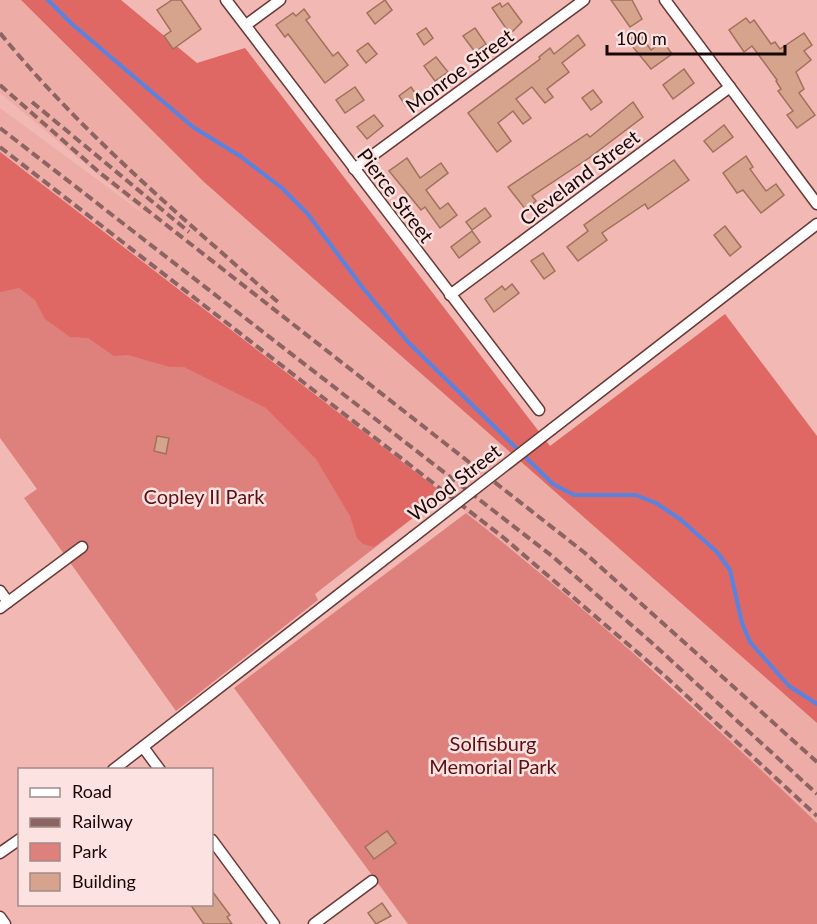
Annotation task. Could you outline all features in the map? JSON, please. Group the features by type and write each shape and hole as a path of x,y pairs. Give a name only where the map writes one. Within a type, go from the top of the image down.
{"street":[{"name":"Pierce Street","path":"226,0 539,410"},
{"path":"246,26 280,0"},
{"name":"Monroe Street","path":"354,169 584,0"},
{"path":"665,0 817,203"},
{"name":"Cleveland Street","path":"450,295 730,87"},
{"name":"Wood Street","path":"116,768 817,224"},
{"path":"0,591 4,605 82,547"},
{"path":"143,747 159,768"},
{"path":"0,853 18,840"},
{"path":"213,841 274,924"},
{"path":"314,924 372,881"},
{"path":"0,917 5,924"}],"shaded area":[{"path":"0,0 21,0 204,182 817,723 817,823 678,691 558,587 444,494 0,152 0,108 151,219 0,93"},
{"path":"21,0 121,0 197,63 245,48 550,446 725,314 817,436 817,723 204,182"},
{"path":"0,152 444,494 374,547 363,544 357,538 350,516 316,459 266,408 184,367 170,367 128,355 114,356 88,338 70,337 45,319 35,300 19,288 0,292"}],"green space":[{"name":"Copley II Park","path":"0,152 444,494 315,594 318,600 176,711 24,498 37,489 0,438"},
{"name":"Solfisburg Memorial Park","path":"466,513 557,587 645,664 817,823 817,924 408,924 234,688"}],"building":[{"path":"172,0 181,0 201,29 173,49 164,36 171,31 157,10"},
{"path":"385,0 392,10 375,24 367,13"},
{"path":"611,0 632,0 642,19 630,27"},
{"path":"500,3 502,7 508,3 522,22 510,34 492,8"},
{"path":"304,9 310,17 306,20 333,56 338,52 348,65 325,83 288,34 285,37 276,25 293,13 296,16"},
{"path":"746,18 750,23 754,20 771,44 775,42 780,49 804,33 812,45 804,51 811,60 796,72 804,89 799,93 815,115 797,128 787,115 793,111 778,91 781,89 777,80 752,46 744,52 729,30"},
{"path":"426,28 433,38 424,45 417,34"},
{"path":"475,28 486,44 475,52 463,36"},
{"path":"639,33 651,50 663,41 672,54 651,69 628,41"},
{"path":"578,35 585,45 562,63 569,72 547,89 553,97 545,103 532,87 516,99 531,118 523,124 513,111 498,123 511,141 497,152 468,113 540,59 539,57 550,48 554,54"},
{"path":"368,43 377,54 366,63 357,51"},
{"path":"436,57 448,72 435,81 424,66"},
{"path":"684,69 694,83 673,99 663,85"},
{"path":"355,87 364,100 345,113 336,100"},
{"path":"411,87 418,97 406,106 399,96"},
{"path":"593,90 602,102 591,110 582,98"},
{"path":"633,102 643,117 589,158 532,196 536,201 526,210 508,187 587,134 590,137"},
{"path":"374,115 383,126 367,139 357,127"},
{"path":"724,125 733,137 713,152 704,141"},
{"path":"746,156 753,167 750,169 766,191 776,184 784,195 761,213 743,190 737,193 723,173"},
{"path":"407,158 420,178 441,163 448,173 426,190 440,209 448,203 457,215 440,228 425,207 421,210 389,171"},
{"path":"674,160 689,180 648,209 645,204 602,233 607,240 578,261 567,247 588,231 584,225"},
{"path":"485,208 491,216 472,230 466,222"},
{"path":"725,226 741,247 730,256 714,235"},
{"path":"472,231 480,242 459,258 451,247"},
{"path":"543,253 555,271 544,279 531,261"},
{"path":"512,284 519,293 494,312 485,299 502,286 505,290"},
{"path":"157,436 169,438 166,454 154,451"},
{"path":"387,831 396,843 374,859 365,847"},
{"path":"213,892 230,915 227,917 232,924 204,924 191,906 213,906"},
{"path":"382,903 391,916 376,924 368,913"}],"waterway":[{"path":"48,0 72,24 193,127 240,156 282,188 307,213 363,288 408,342 553,484 574,495 636,495 656,503 680,519 717,552 730,570 742,623 750,642 789,686 817,704"}],"railway":[{"path":"0,33 65,106 134,174 279,303"},
{"path":"0,85 100,173 585,553 817,762"},
{"path":"32,102 189,232"},
{"path":"0,128 552,556 651,642 817,794"},
{"path":"0,147 504,538 665,676 817,816"}]}
